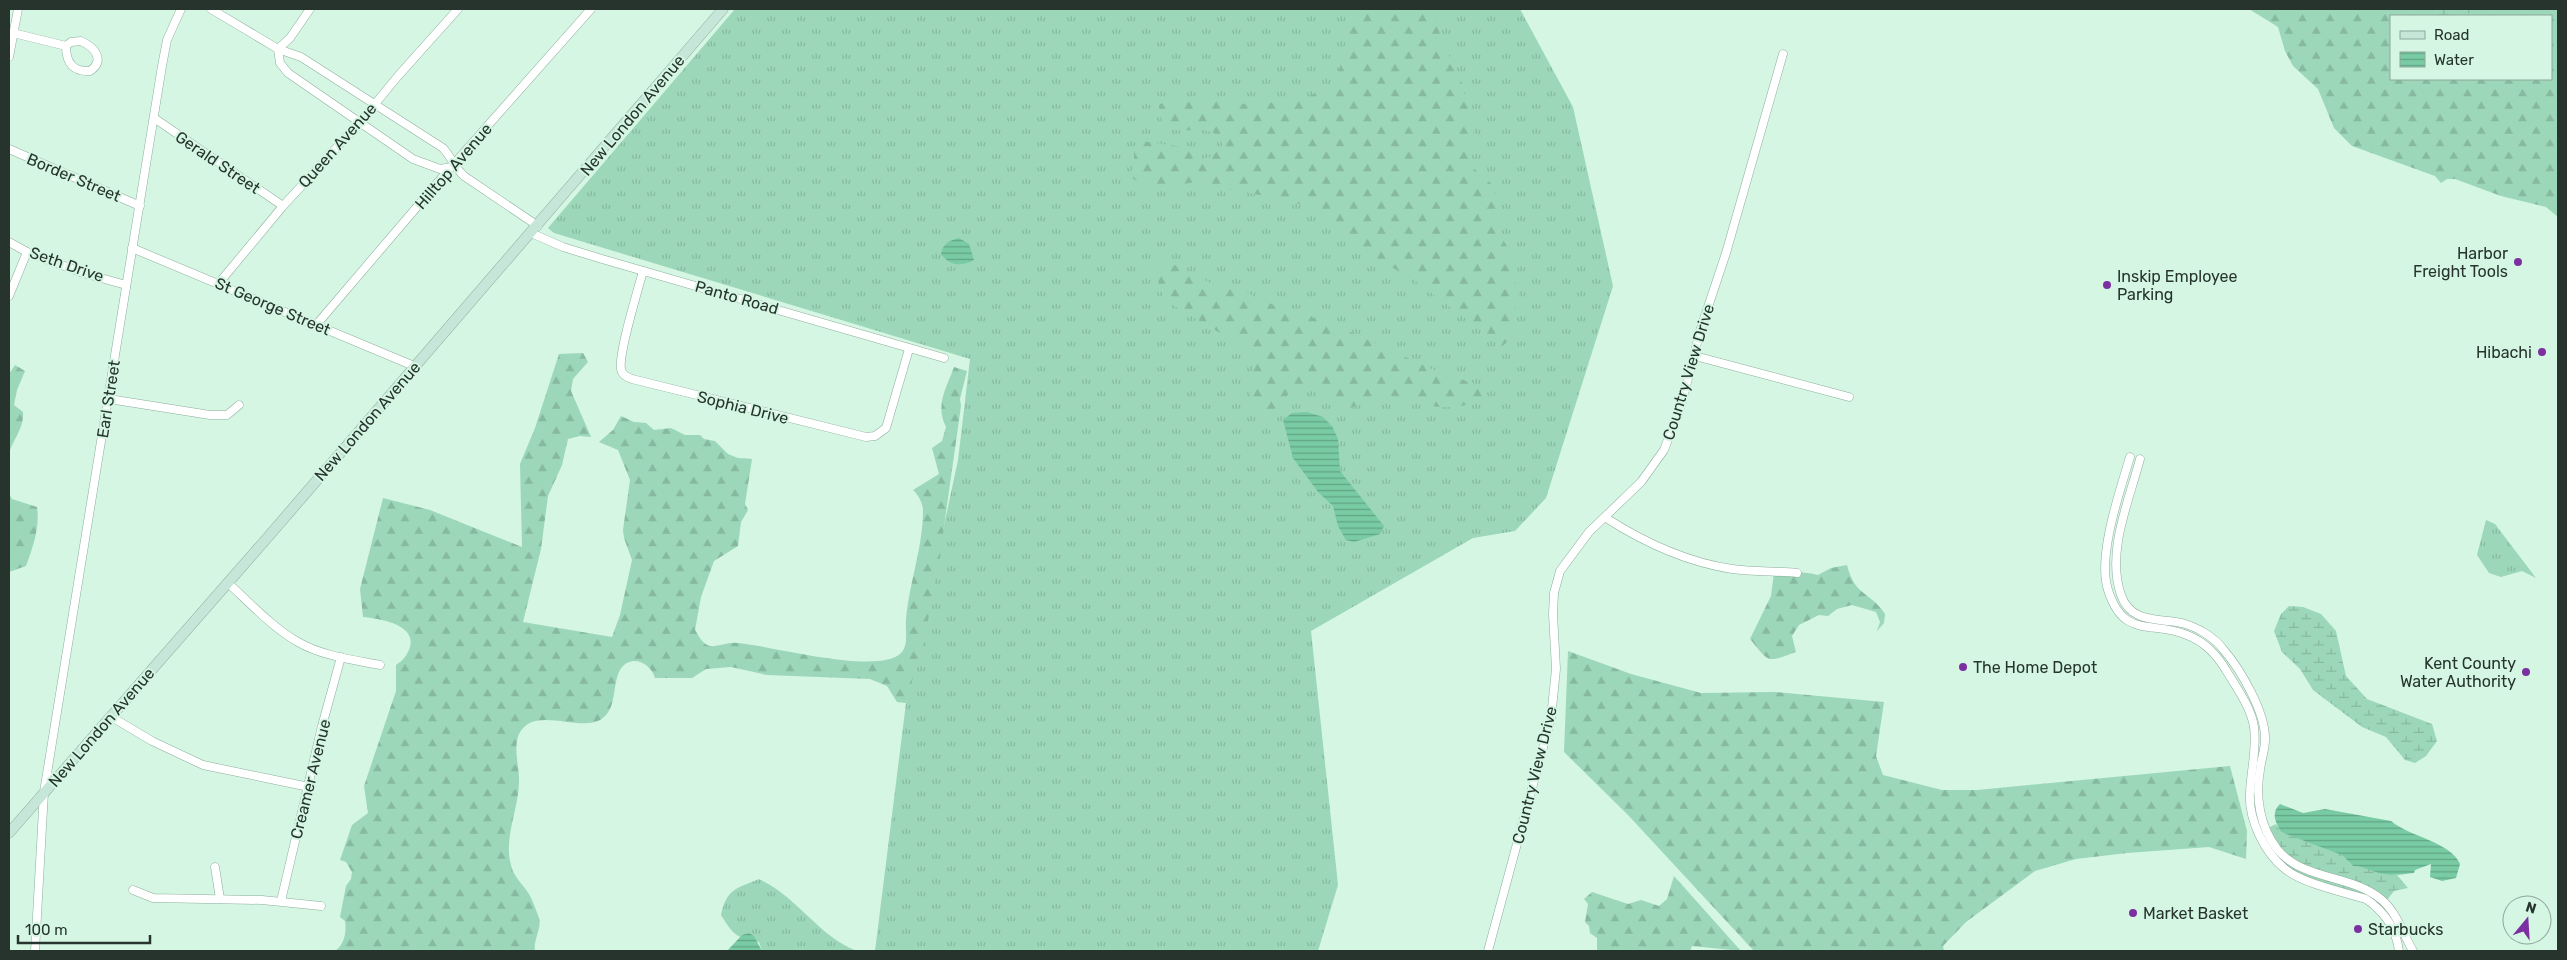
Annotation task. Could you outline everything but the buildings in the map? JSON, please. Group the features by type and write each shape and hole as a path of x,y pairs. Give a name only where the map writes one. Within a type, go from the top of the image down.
{"main road":[{"name":"New London Avenue","path":"9,832 228,583 724,9"}],"street":[{"path":"9,57 18,9"},
{"name":"Earl Street","path":"35,951 44,792 81,552 109,399 167,40 181,9"},
{"name":"Panto Road","path":"211,9 278,49 301,56 443,148 450,156 454,167 475,185 534,230 564,247 944,358"},
{"path":"310,9 290,38 278,49 280,63 288,73 361,121 413,159 440,169 454,167"},
{"name":"Queen Avenue","path":"219,283 283,206 361,121 458,9"},
{"name":"Hilltop Avenue","path":"317,324 591,9"},
{"path":"13,33 66,46 76,41 90,45 96,51 98,58 93,69 81,71 70,65 66,46"},
{"name":"Country View Drive","path":"1488,951 1551,718 1556,669 1553,614 1556,582 1566,560 1589,532 1642,482 1664,450 1695,356 1783,54"},
{"name":"Gerald Street","path":"154,118 283,206"},
{"name":"Border Street","path":"9,149 140,206"},
{"name":"Seth Drive","path":"9,242 27,252 84,273 126,285"},
{"name":"St George Street","path":"132,248 414,366"},
{"path":"9,296 27,252"},
{"name":"Sophia Drive","path":"643,271 622,352 621,369 624,375 632,380 866,438 875,436 886,428 909,349"},
{"path":"1695,356 1849,397"},
{"path":"109,399 210,415 227,414 239,404"},
{"path":"2130,457 2117,503 2106,556 2108,589 2114,604 2123,616 2134,624 2187,635 2202,642 2219,659 2252,716 2256,743 2250,803 2262,841 2270,855 2286,870 2302,878 2366,899 2373,904 2388,918 2399,951"},
{"path":"2140,459 2116,558 2116,578 2122,598 2139,616 2150,620 2187,625 2213,639 2223,649 2239,673 2261,715 2266,742 2260,770 2258,801 2268,834 2286,858 2299,866 2361,888 2380,899 2394,913 2413,951"},
{"path":"1606,518 1630,535 1654,547 1698,562 1733,569 1797,573"},
{"path":"228,583 280,630 300,643 342,657 380,665"},
{"name":"Creamer Avenue","path":"281,901 342,657"},
{"path":"110,716 152,741 203,765 309,787"},
{"path":"215,867 220,899"},
{"path":"133,890 153,898 281,901 322,906"}],"green space":[{"path":"735,9 1520,9 1573,107 1613,286 1546,498 1515,531 1473,538 1311,631 1338,885 1318,951 875,951 906,703 958,460 970,359 554,233 548,228"},
{"path":"1355,9 1432,9 1442,40 1461,81 1474,127 1471,166 1494,186 1498,231 1518,265 1515,282 1519,296 1510,337 1502,346 1414,280 1376,258 1348,237 1329,218 1309,206 1241,191 1214,188 1195,182 1173,186 1140,184 1130,176 1134,161 1134,146 1142,141 1183,147 1201,159 1211,157 1223,146 1217,136 1209,131 1177,130 1168,127 1162,120 1159,105 1169,99 1186,97 1246,104 1296,101 1333,86 1340,67 1351,18"},
{"path":"2249,9 2558,9 2558,217 2546,207 2501,196 2455,179 2447,179 2441,183 2435,176 2352,146 2334,128 2318,89 2293,66 2285,51 2278,27"},
{"path":"2419,9 2479,9 2457,15 2441,15"},
{"path":"1170,262 1193,276 1219,286 1236,288 1276,306 1333,324 1434,370 1481,386 1489,397 1485,402 1445,407 1388,396 1350,408 1344,408 1333,404 1320,391 1310,385 1303,384 1296,385 1281,405 1275,409 1255,409 1250,403 1253,367 1249,350 1166,301 1160,288 1157,274 1157,264"},
{"path":"583,353 588,362 573,379 571,391 591,437 580,436 568,439 562,465 548,496 541,549 523,622 612,637 620,615 632,560 623,530 630,480 618,450 599,442 613,430 621,416 634,422 646,423 654,430 671,428 685,435 700,435 704,439 715,441 728,454 738,458 752,459 745,504 748,510 741,522 738,546 714,561 701,597 695,630 703,642 710,646 737,643 847,660 870,661 889,659 901,653 905,646 906,620 923,510 913,490 939,474 932,448 942,441 946,427 941,411 943,397 954,367 967,371 960,399 961,406 940,555 926,631 906,703 897,702 887,686 870,679 767,675 731,667 706,669 692,678 655,678 649,667 644,664 638,661 628,663 619,672 612,705 600,720 591,723 534,721 526,726 517,739 519,789 510,833 509,855 517,879 529,894 539,918 535,951 335,951 343,942 345,934 345,921 340,917 346,886 351,879 352,872 346,862 340,860 352,825 368,813 364,786 396,691 396,665 406,655 411,641 404,629 397,625 380,619 363,617 360,589 383,498 430,510 522,547 520,464 535,428 559,354"},
{"path":"15,365 25,371 17,390 14,405 23,412 23,418 9,454 9,374"},
{"path":"9,494 12,499 37,507 38,522 26,566 9,572"},
{"path":"2486,520 2495,524 2536,578 2522,571 2501,577 2489,573 2477,555"},
{"path":"1847,565 1854,583 1885,614 1884,623 1877,631 1880,622 1876,612 1852,605 1837,609 1828,616 1819,615 1799,625 1792,636 1796,652 1774,659 1765,657 1750,639 1771,596 1774,573 1818,575 1831,568"},
{"path":"2289,606 2303,607 2321,614 2336,631 2346,676 2367,699 2432,724 2437,741 2426,756 2415,763 2405,760 2386,737 2362,727 2313,690 2300,669 2282,652 2274,631 2281,614"},
{"path":"1568,651 1631,674 1701,693 1775,692 1884,702 1876,756 1883,775 1942,790 1977,790 2230,766 2247,831 2246,859 2209,847 2076,859 2035,871 1966,922 1943,946 1944,951 1754,951 1628,815 1564,752"},
{"path":"2276,824 2281,832 2339,852 2353,866 2397,875 2408,888 2394,891 2381,908 2310,880 2292,870 2277,858 2267,845 2264,830"},
{"path":"1674,876 1741,951 1692,946 1690,951 1597,951 1597,938 1590,933 1589,926 1585,922 1588,904 1584,899 1592,892 1628,904 1641,900 1659,906 1667,899"},
{"path":"759,879 785,896 831,936 857,951 762,951 759,942 740,937 732,931 721,915 723,906 730,894 738,888"}],"water":[{"path":"959,238 969,244 974,260 965,264 952,263 941,254 943,247 947,243"},
{"path":"1307,412 1323,417 1332,426 1338,439 1340,471 1384,526 1380,534 1354,542 1346,540 1338,526 1333,506 1318,492 1293,458 1283,420 1292,413"},
{"path":"2280,804 2303,813 2325,809 2391,821 2399,827 2439,845 2455,856 2460,864 2456,878 2442,881 2430,877 2431,864 2415,870 2414,873 2395,875 2353,866 2342,855 2281,832 2275,817 2277,807"},
{"path":"749,933 754,936 762,951 727,951 742,935"}],"place":[{"name":"Harbor Freight Tools","path":"2518,262"},
{"name":"Inskip Employee Parking","path":"2107,285"},
{"name":"Hibachi","path":"2542,352"},
{"name":"The Home Depot","path":"1963,667"},
{"name":"Kent County Water Authority","path":"2526,672"},
{"name":"Market Basket","path":"2133,913"},
{"name":"Starbucks","path":"2358,929"}]}
